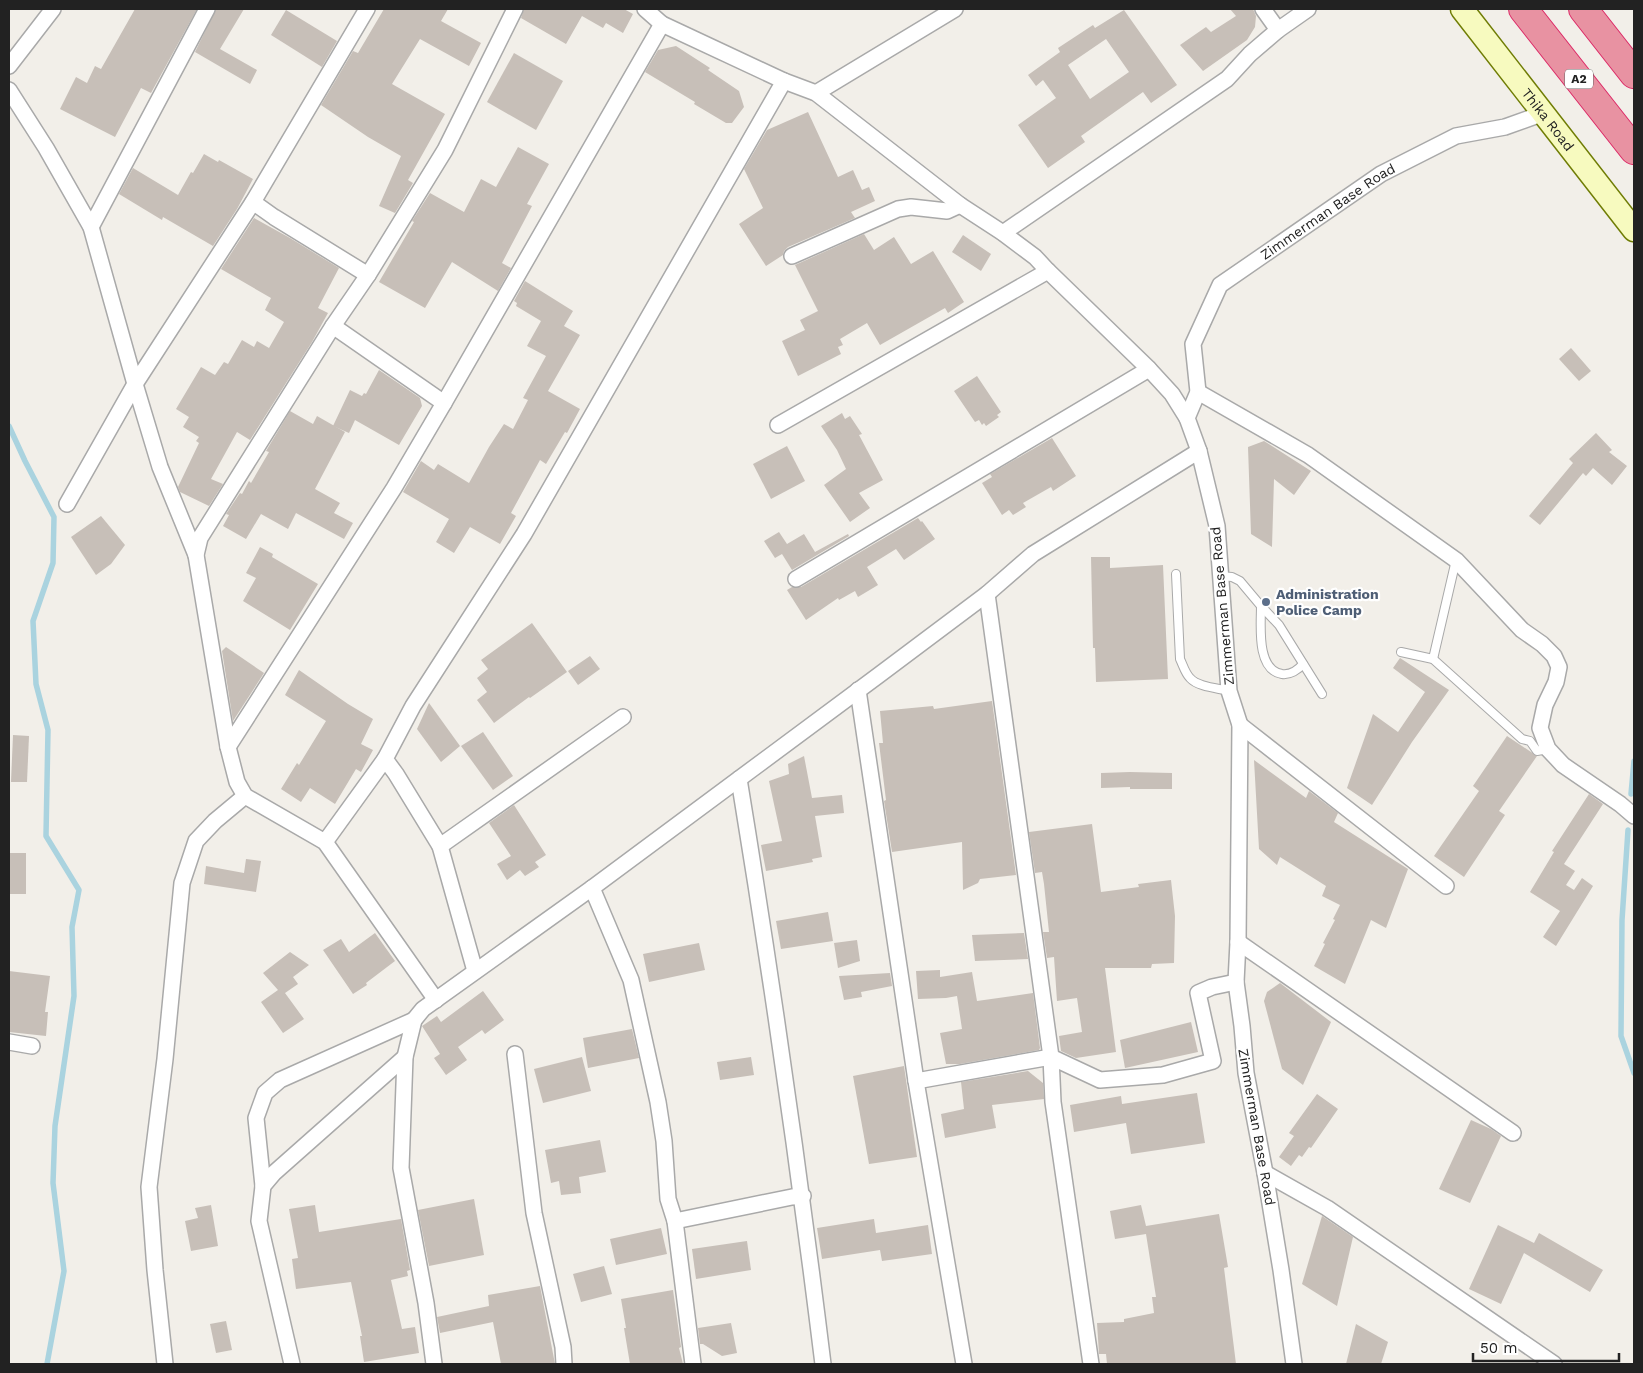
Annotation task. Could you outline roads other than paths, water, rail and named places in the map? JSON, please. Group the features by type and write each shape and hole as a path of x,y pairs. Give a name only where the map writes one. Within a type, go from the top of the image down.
{"highway":[{"name":"A2","path":"1523,9 1634,150"},
{"path":"1582,9 1634,74"}],"main road":[{"name":"Thika Road","path":"1462,9 1634,230"}],"street":[{"path":"9,66 53,9"},
{"path":"91,227 206,9"},
{"path":"67,504 135,384 253,202 367,9"},
{"path":"196,555 200,538 333,326 368,275 445,150 516,9"},
{"path":"645,9 662,24 784,81 816,93 960,205 1035,257 1149,369 1172,394 1187,418"},
{"path":"816,93 955,9"},
{"path":"1263,9 1278,30"},
{"path":"1003,233 1227,79 1250,54 1278,30 1308,9"},
{"path":"228,746 394,488 662,24"},
{"path":"325,842 385,759 413,706 524,534 784,81"},
{"path":"9,90 46,148 91,227 160,467 196,555 228,746 237,782 245,796 325,842 436,1000"},
{"name":"Zimmerman Base Road","path":"1294,1364 1266,1173 1246,1073 1236,982 1240,725 1229,691 1217,526 1199,451 1187,418 1198,392 1193,344 1220,285 1381,174 1456,136 1505,128 1544,113"},
{"path":"253,202 368,275"},
{"path":"792,256 898,209 911,207 947,211 960,205"},
{"path":"778,425 1048,271"},
{"path":"333,326 444,404"},
{"path":"796,579 1149,369"},
{"path":"1198,392 1308,455 1456,560 1522,630 1542,644 1554,656 1559,667 1556,682 1545,705 1540,728 1548,749 1563,765 1620,804 1634,816"},
{"path":"434,1364 426,1303 401,1168 405,1056 414,1020 423,1009 592,888 988,594 1033,554 1199,451"},
{"path":"988,594 1051,1058 1053,1102 1091,1364"},
{"path":"858,690 916,1081 964,1364"},
{"path":"440,846 623,717"},
{"path":"1240,725 1446,886"},
{"path":"385,759 440,846 475,971"},
{"path":"739,779 766,944 803,1196 824,1364"},
{"path":"165,1364 149,1187 165,1059 182,883 196,841 214,821 245,796"},
{"path":"592,888 631,980 658,1102 664,1141 668,1198 675,1221 693,1364"},
{"path":"1238,942 1513,1133"},
{"path":"916,1081 1051,1058 1100,1080 1163,1075 1213,1061 1198,993 1212,987 1236,982"},
{"path":"292,1364 259,1221 262,1186 256,1118 265,1093 280,1080 414,1020"},
{"path":"9,1042 32,1046"},
{"path":"514,1054 534,1213 563,1347 564,1364"},
{"path":"262,1186 274,1173 405,1056"},
{"path":"1266,1173 1327,1208 1554,1364"},
{"path":"675,1221 803,1196"}],"lane":[{"path":"1434,659 1456,560"},
{"path":"1176,574 1180,659 1190,678 1197,683 1229,691"},
{"path":"1220,576 1232,577 1240,581 1260,606 1279,625 1322,694"},
{"path":"1260,606 1261,646 1268,663 1280,674 1293,672 1303,664"},
{"path":"1401,652 1434,659 1522,739 1530,741 1537,750 1548,749"}],"waterway":[{"path":"9,426 54,517 53,563 33,621 36,684 48,730 46,836 79,890 72,927 74,996 55,1126 53,1183 64,1271 47,1364"},
{"path":"1631,794 1634,761"},
{"path":"1628,830 1622,920 1621,1036 1634,1073"}],"place":[{"name":"Administration Police Camp","path":"1266,602"}]}
